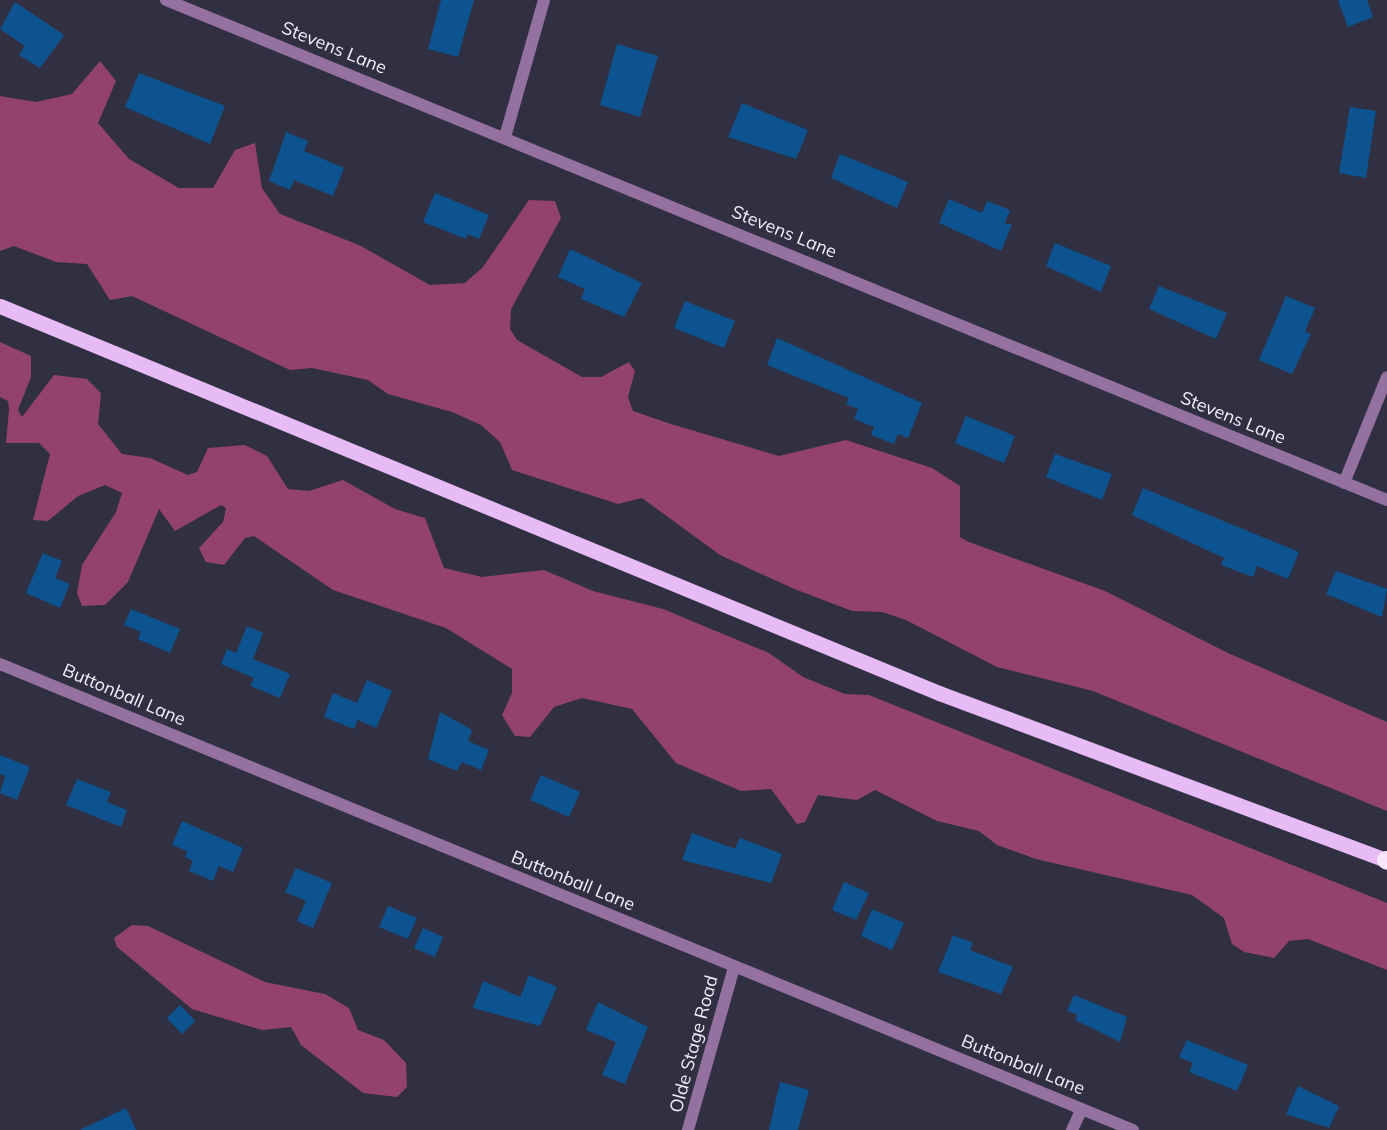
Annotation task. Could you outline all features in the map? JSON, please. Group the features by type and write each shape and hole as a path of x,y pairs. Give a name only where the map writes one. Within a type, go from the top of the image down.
{"main road":[{"path":"0,306 939,693 1387,860"}],"street":[{"name":"Stevens Lane","path":"166,0 1387,500"},
{"path":"505,137 544,0"},
{"path":"1344,483 1387,377"},
{"name":"Buttonball Lane","path":"0,664 1133,1130"},
{"name":"Olde Stage Road","path":"688,1130 734,967"},
{"path":"1072,1130 1082,1109"}],"shaded area":[{"path":"100,61 116,81 98,123 129,159 179,188 213,188 235,150 255,143 262,188 280,214 359,245 430,285 465,283 483,267 529,200 555,201 561,218 511,309 510,329 517,340 582,377 601,377 629,362 635,371 628,397 633,411 671,424 779,456 846,440 932,468 960,486 960,537 1105,591 1228,653 1387,722 1387,811 1093,691 997,667 906,620 882,612 852,611 792,588 720,555 642,498 618,504 512,470 500,442 481,425 452,412 388,394 368,380 312,368 290,370 132,296 110,300 87,264 56,262 14,246 0,251 0,96 36,102 72,94"},
{"path":"0,342 31,356 31,377 18,410 22,417 54,375 87,379 101,393 98,424 122,454 150,458 188,475 197,472 208,448 245,445 267,456 288,489 309,491 343,480 395,509 425,518 444,568 482,577 544,570 593,591 663,609 769,653 803,677 845,694 869,695 1387,903 1387,970 1308,939 1289,941 1274,958 1244,952 1232,944 1224,918 1192,895 1036,859 997,845 979,831 937,821 875,790 857,800 818,795 805,822 797,824 771,789 741,791 676,763 632,709 582,698 554,707 530,737 515,736 502,715 512,693 512,669 446,628 333,590 254,536 245,538 224,565 206,562 199,548 223,522 226,508 221,505 175,531 159,509 128,582 105,605 82,606 77,593 82,565 116,512 122,493 105,485 78,496 48,521 33,520 50,454 39,443 6,443 9,409 8,401 0,397"},
{"path":"132,925 148,926 265,982 325,994 349,1008 358,1030 384,1040 406,1063 407,1087 397,1097 363,1093 301,1045 291,1027 262,1030 192,1009 117,947 114,938"}],"building":[{"path":"441,0 474,0 458,57 428,49"},
{"path":"1338,0 1367,0 1373,17 1348,27"},
{"path":"15,2 64,35 40,68 19,55 25,46 0,29"},
{"path":"617,44 658,56 640,117 600,105"},
{"path":"139,73 225,106 210,144 125,107"},
{"path":"742,103 808,130 796,159 728,137"},
{"path":"1350,107 1376,111 1366,178 1339,173"},
{"path":"286,132 308,141 304,151 344,168 333,196 294,180 290,190 269,181"},
{"path":"840,154 908,182 897,208 831,178"},
{"path":"435,193 489,215 479,239 468,234 466,239 423,222"},
{"path":"949,199 982,213 987,201 1010,210 1005,223 1012,225 1001,251 939,223"},
{"path":"1055,243 1111,266 1101,292 1046,266"},
{"path":"570,249 642,283 624,317 581,299 585,289 558,277"},
{"path":"1159,286 1227,313 1216,339 1149,309"},
{"path":"1286,296 1315,308 1305,332 1311,334 1292,374 1259,360"},
{"path":"685,301 735,321 724,348 674,328"},
{"path":"777,338 922,403 908,438 898,434 894,444 871,435 874,427 854,419 858,409 846,404 849,398 767,365"},
{"path":"966,416 1015,436 1004,463 955,443"},
{"path":"1055,454 1112,474 1102,500 1046,477"},
{"path":"1143,488 1299,552 1288,579 1257,566 1253,577 1221,565 1224,558 1132,515"},
{"path":"43,553 62,561 55,578 70,584 60,608 26,593"},
{"path":"1336,571 1387,589 1382,617 1326,594"},
{"path":"131,609 180,629 170,653 138,639 141,632 124,625"},
{"path":"247,626 263,633 253,659 290,674 280,698 250,686 254,678 221,664 227,649 236,653"},
{"path":"367,680 392,691 376,728 358,720 354,729 324,717 333,693 357,703"},
{"path":"440,712 472,730 468,741 489,750 481,770 462,762 457,771 428,759"},
{"path":"0,755 30,767 17,800 0,793 5,776 0,774"},
{"path":"541,775 580,792 569,817 530,800"},
{"path":"77,779 111,792 107,802 127,810 121,827 66,805"},
{"path":"182,821 243,848 233,872 219,866 213,881 189,871 193,861 185,857 187,851 172,845"},
{"path":"692,833 735,849 740,838 782,854 771,883 682,860"},
{"path":"296,868 332,883 313,928 297,921 306,901 285,892"},
{"path":"844,882 869,893 856,920 832,910"},
{"path":"388,906 417,918 408,939 379,927"},
{"path":"872,909 904,923 892,950 861,936"},
{"path":"423,928 443,937 435,957 414,948"},
{"path":"953,935 973,943 970,950 1013,967 1001,994 938,972"},
{"path":"529,975 557,987 540,1026 473,1008 483,981 520,997"},
{"path":"1074,995 1127,1017 1120,1042 1075,1020 1078,1015 1067,1011"},
{"path":"598,1002 648,1027 625,1084 602,1075 616,1042 586,1030"},
{"path":"180,1005 195,1021 182,1034 167,1018"},
{"path":"1187,1040 1248,1065 1237,1091 1189,1072 1193,1063 1179,1057"},
{"path":"780,1082 809,1090 798,1130 769,1130"},
{"path":"1298,1086 1339,1106 1329,1128 1286,1114"},
{"path":"126,1108 136,1130 80,1130"}]}
